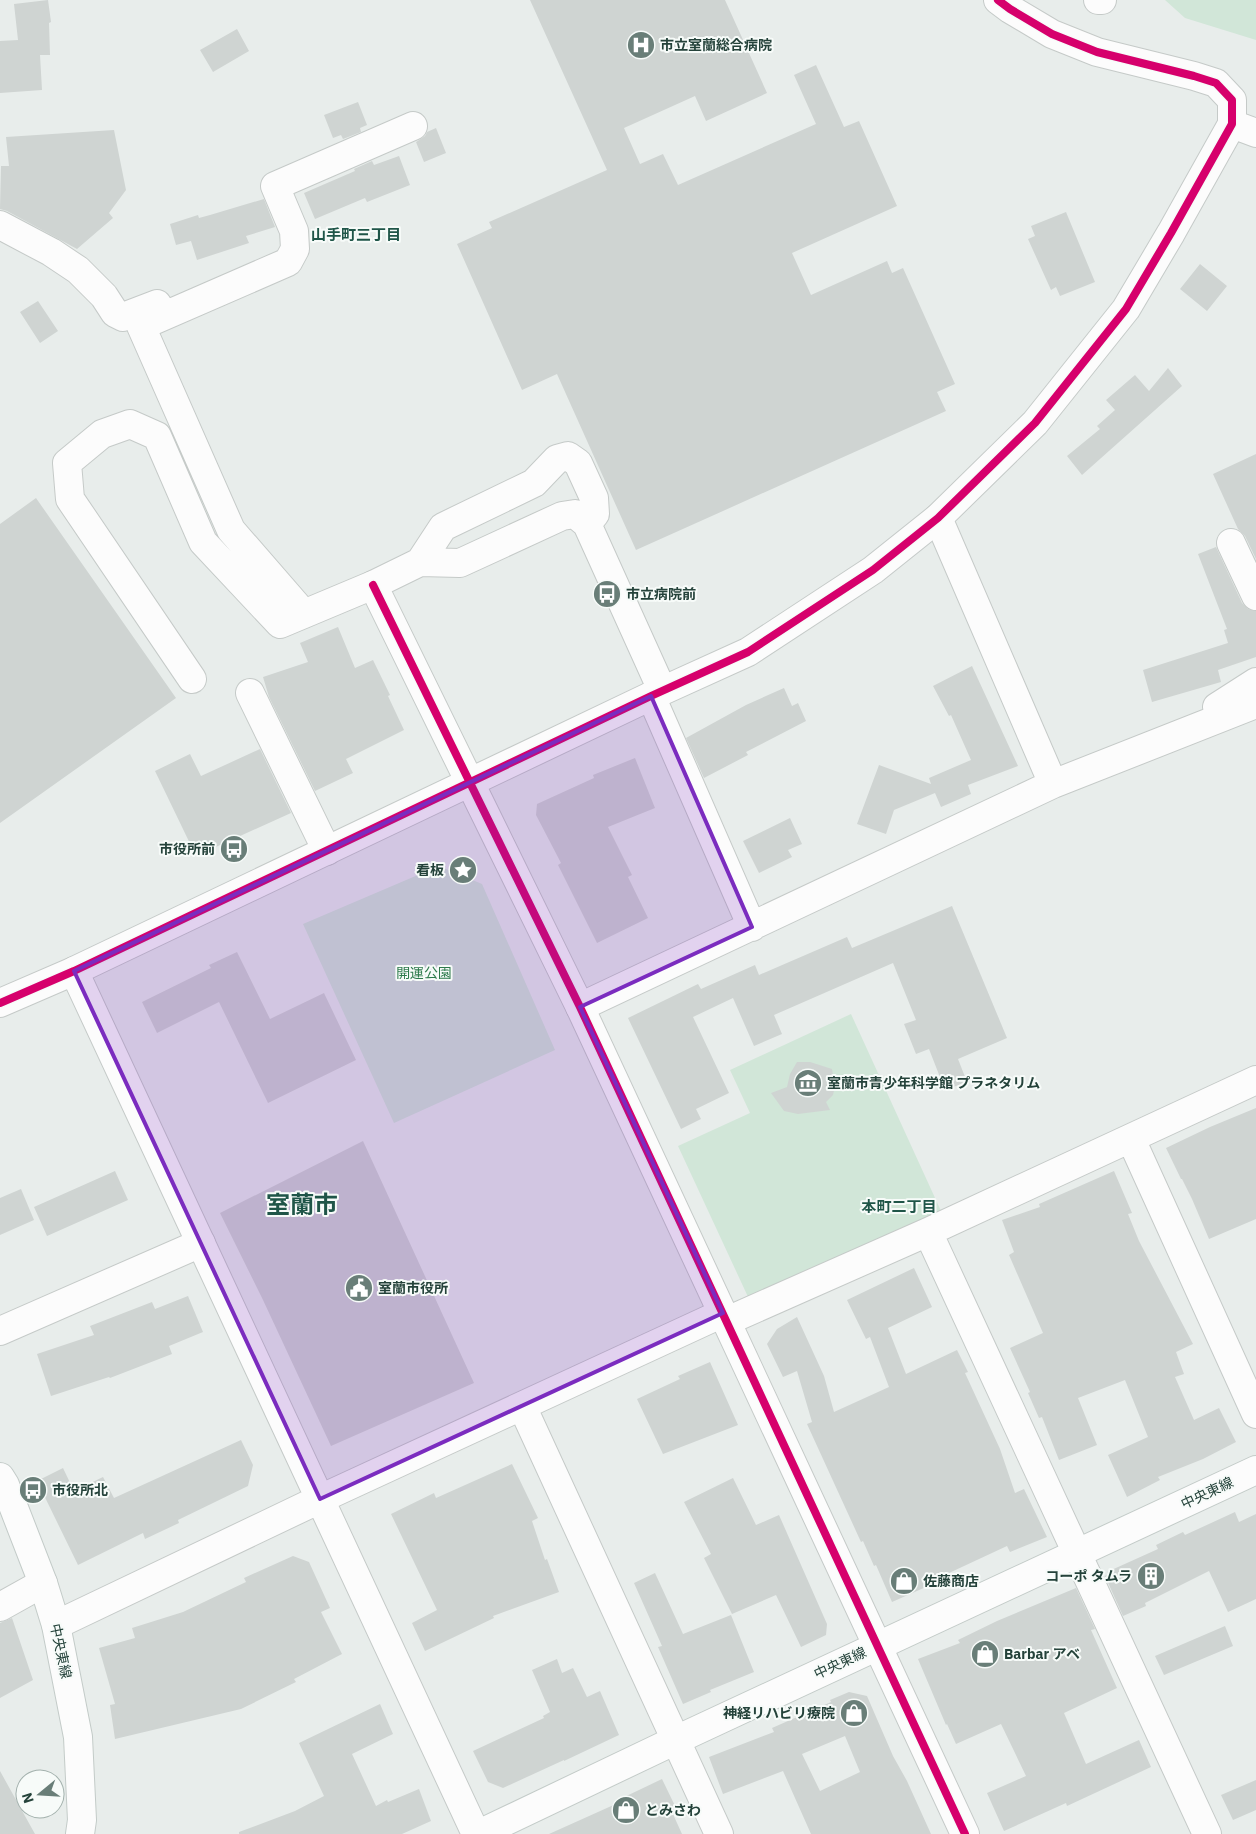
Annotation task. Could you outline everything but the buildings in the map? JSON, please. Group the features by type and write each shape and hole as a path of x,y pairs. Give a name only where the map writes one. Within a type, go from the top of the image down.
{"street":[{"path":"1,1002 74,971 657,693 748,652 873,570 938,518 1035,423 1126,309 1171,234 1244,129 1232,100 1216,83 1097,52 1052,34 1010,10 998,0"},
{"path":"304,614 231,530 141,326 288,262 295,249 294,231 275,186 413,126"},
{"path":"0,225 51,252 78,270 104,296 114,313 123,317 170,299 181,309"},
{"path":"192,679 70,498 67,463 102,434 130,424 157,436 203,542 280,624 373,585 420,562 460,563 562,516 575,514 587,524 752,927"},
{"path":"420,562 443,528 534,483 557,459 568,456 578,463 594,498 595,514 587,524"},
{"path":"938,518 1054,784"},
{"path":"1231,543 1256,596"},
{"path":"373,585 580,1007 965,1834"},
{"path":"1170,738 1256,682"},
{"path":"250,693 327,851"},
{"path":"580,1007 1054,784 1256,704"},
{"path":"74,971 478,1834"},
{"path":"56,1625 320,1499 522,1406 725,1317 928,1232 1256,1080"},
{"path":"1131,1139 1256,1414"},
{"path":"928,1232 1207,1834"},
{"path":"0,1331 201,1243"},
{"path":"522,1406 720,1834"},
{"name":"中央東線","path":"478,1834 876,1646 1256,1470"},
{"name":"中央東線","path":"0,1477 5,1485 43,1583 56,1625 78,1737 82,1820 80,1834"},
{"path":"0,1607 43,1583"}],"highlighted area":[{"path":"651,696 752,927 580,1007 723,1313 320,1499 74,971"}],"green space":[{"path":"1165,0 1256,0 1256,40 1185,18"},
{"name":"開運公園","path":"439,866 482,884 555,1050 394,1123 303,924"},
{"path":"851,1014 941,1211 749,1299 678,1146 750,1113 730,1070"}],"cycle path":[{"path":"0,1003 74,971 651,696 748,652 873,570 938,518 1035,423 1126,309 1232,124 1232,100 1216,83 1097,52 1052,34 998,0"},
{"path":"373,585 580,1007 965,1834"}],"place":[{"name":"市立室蘭総合病院","path":"641,45"},
{"name":"市立病院前","path":"607,594"},
{"name":"市役所前","path":"234,849"},
{"name":"看板","path":"463,870"},
{"name":"室蘭市青少年科学館 プラネタリム","path":"808,1083"},
{"name":"室蘭市役所","path":"359,1288"},
{"name":"市役所北","path":"33,1490"},
{"name":"コーポ タムラ","path":"1151,1576"},
{"name":"佐藤商店","path":"904,1581"},
{"name":"Barbar アベ","path":"985,1654"},
{"name":"神経リハビリ療院","path":"854,1713"},
{"name":"とみさわ","path":"626,1810"}],"district":[{"name":"山手町三丁目","path":"356,235"},
{"name":"室蘭市","path":"302,1205"},
{"name":"本町二丁目","path":"899,1207"}]}
